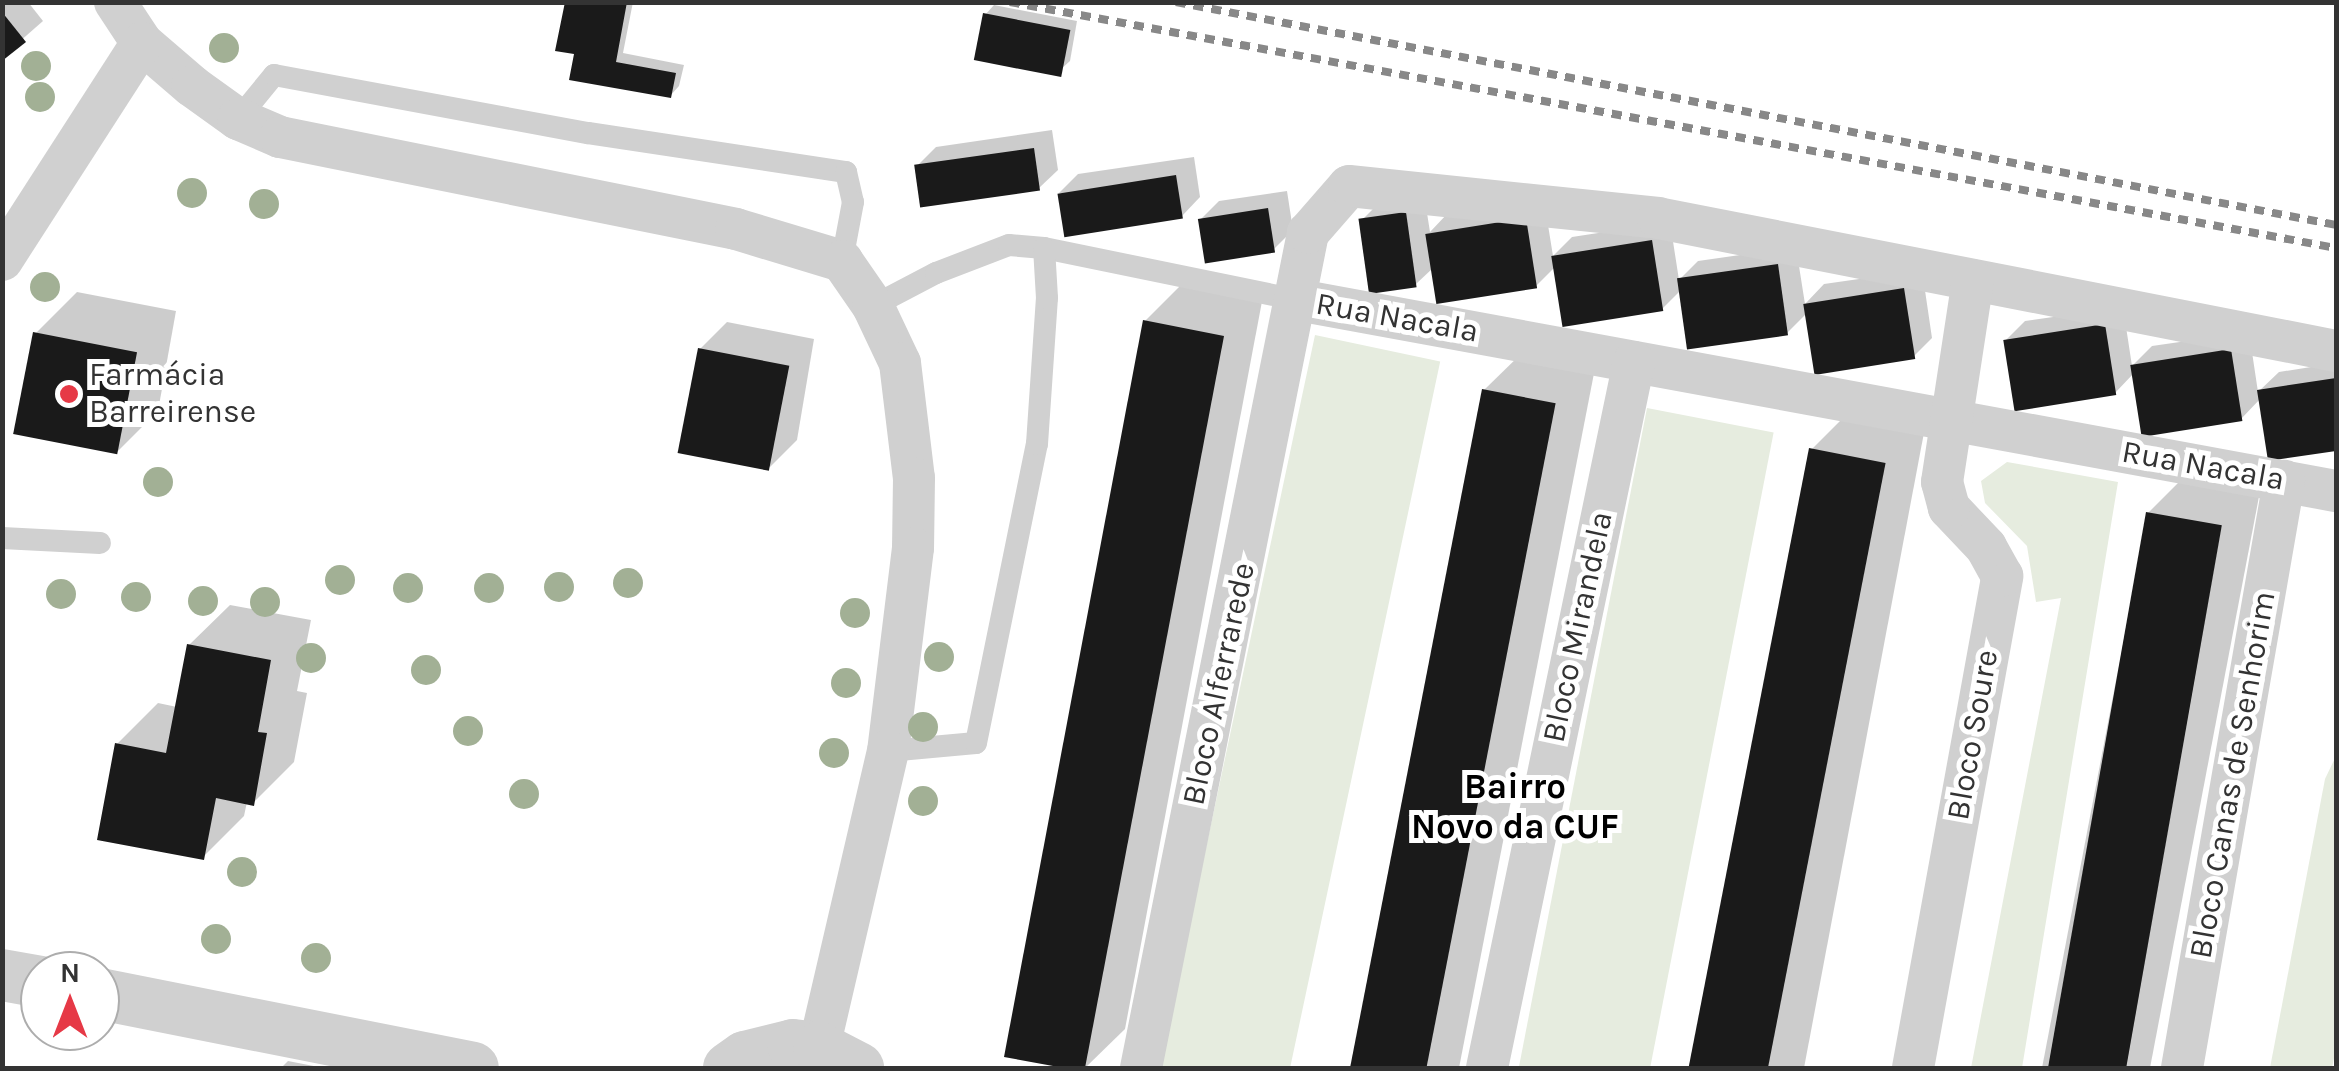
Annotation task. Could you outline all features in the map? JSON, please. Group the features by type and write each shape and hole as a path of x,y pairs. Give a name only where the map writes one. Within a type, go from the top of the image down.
{"street":[{"path":"115,2 142,42 238,119 280,137 736,229 842,261 873,306 900,363 914,478 913,548 888,751 838,1058 768,1048 728,1068"},
{"path":"2,260 142,42"},
{"name":"Rua Nacala","path":"2336,351 1658,218 1349,186 1308,233 1298,300 2336,491"},
{"path":"1950,420 1973,280"},
{"name":"Bloco Alferrarede","path":"1141,1068 1298,300"},
{"name":"Bloco Mirandela","path":"1487,1068 1634,362"},
{"name":"Bloco Soure","path":"1913,1068 2002,576 1986,547 1949,508 1942,482 1950,420"},
{"name":"Bloco Canas de Senhorim","path":"2182,1068 2284,481"},
{"path":"120,998 473,1068"}],"lane":[{"path":"238,119 274,75 588,132 846,172 854,202 842,261"},
{"path":"873,306 936,273 1009,245 1044,248 1298,300"},
{"path":"888,751 976,744 1037,444 1047,298 1044,248"},
{"path":"2,538 100,544"}],"shaded area":[{"path":"1315,335 1440,362 1290,1068 1159,1068"},
{"path":"1647,408 1774,433 1650,1068 1519,1068"},
{"path":"2007,462 2118,482 2022,1068 1971,1068 2061,598 2036,602 2027,546 1985,503 1981,481"},
{"path":"2336,756 2336,1048 2332,1068 2270,1068 2325,779"}],"building":[{"path":"565,2 627,2 616,62 676,73 671,98 569,80 574,54 555,51"},
{"path":"2,12 26,42 2,61"},
{"path":"983,13 1070,30 1061,77 974,60"},
{"path":"1034,148 1040,191 920,207 914,165"},
{"path":"1176,175 1183,218 1064,237 1057,194"},
{"path":"1268,208 1275,252 1205,264 1198,219"},
{"path":"1406,212 1417,287 1369,294 1358,219"},
{"path":"1526,218 1537,288 1436,304 1425,234"},
{"path":"1652,240 1663,311 1563,327 1551,256"},
{"path":"1778,264 1788,335 1687,349 1677,278"},
{"path":"1904,288 1915,359 1815,375 1803,304"},
{"path":"1143,320 1224,336 1085,1068 1064,1068 1004,1057"},
{"path":"2105,324 2116,395 2015,411 2003,340"},
{"path":"33,332 137,352 117,454 13,434"},
{"path":"698,348 789,366 769,471 678,453"},
{"path":"2231,349 2242,421 2142,437 2130,365"},
{"path":"2336,378 2336,451 2268,461 2257,390"},
{"path":"1482,389 1556,403 1426,1068 1350,1068"},
{"path":"1809,448 1886,463 1768,1068 1689,1067"},
{"path":"2146,512 2222,525 2126,1068 2048,1068"},
{"path":"187,644 271,660 258,732 267,733 254,806 216,798 204,860 97,840 115,743 166,753"}],"railway":[{"path":"1010,2 2336,248"},
{"path":"1176,2 2336,225"}],"place":[{"name":"Farmácia Barreirense","path":"69,394"}],"district":[{"name":"Bairro Novo da CUF","path":"1515,807"}]}
